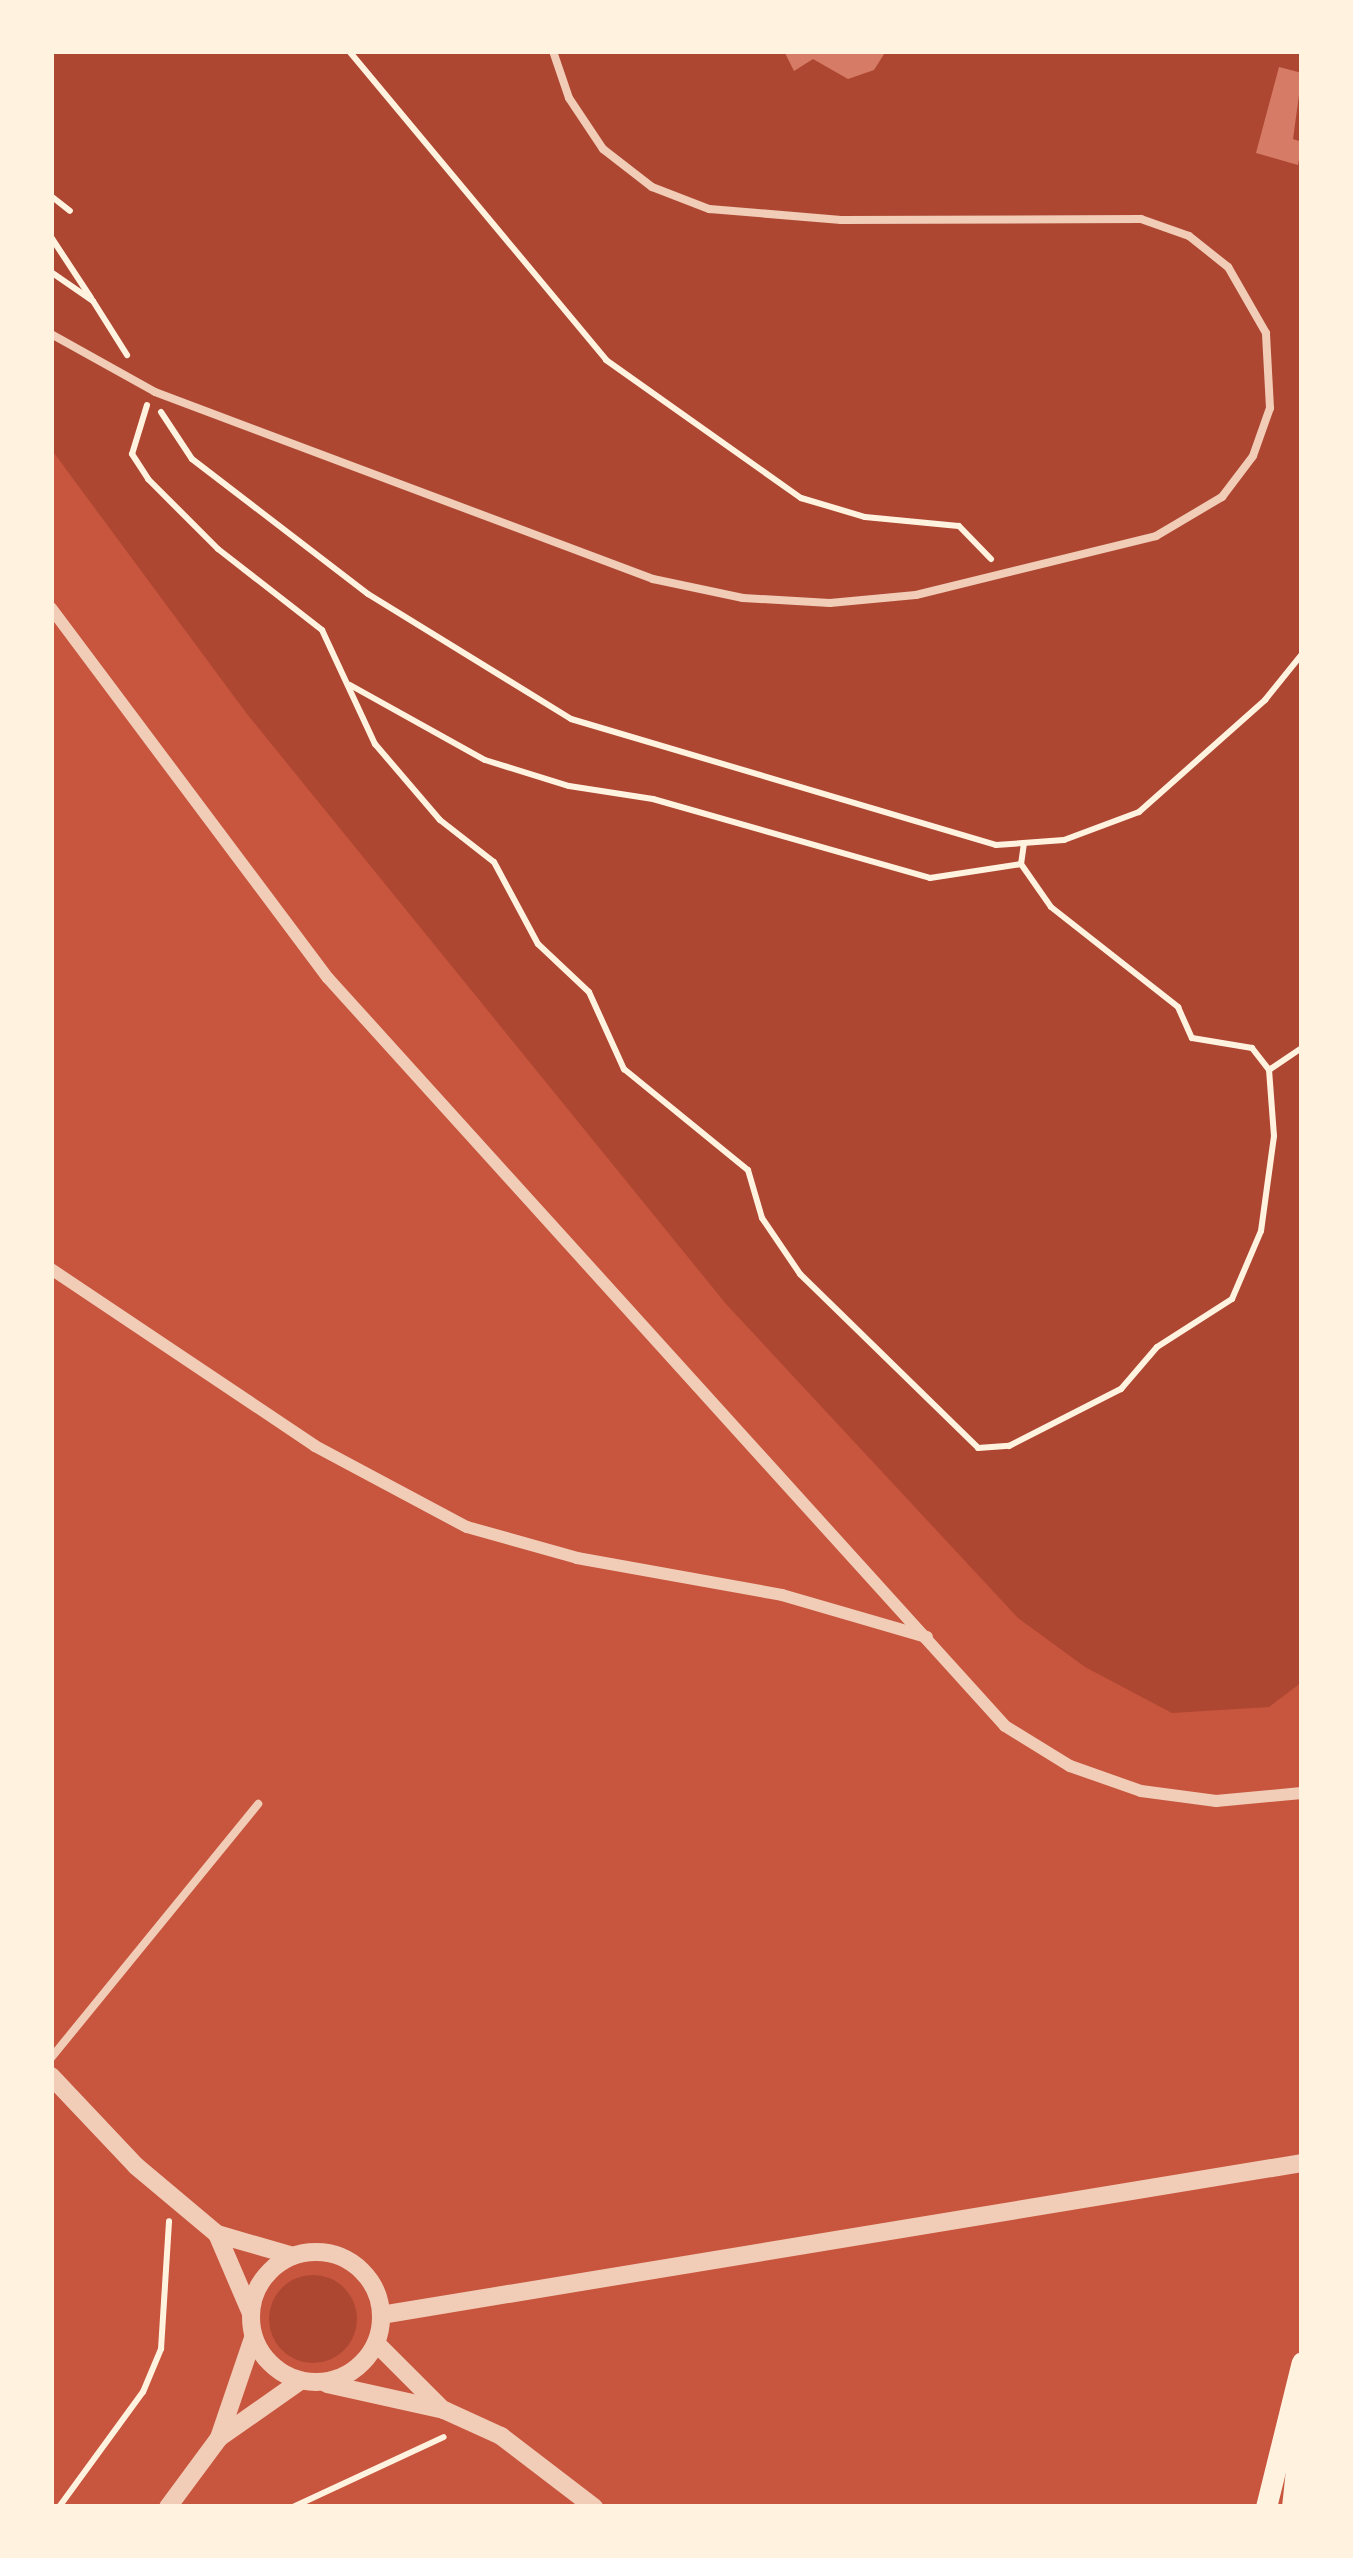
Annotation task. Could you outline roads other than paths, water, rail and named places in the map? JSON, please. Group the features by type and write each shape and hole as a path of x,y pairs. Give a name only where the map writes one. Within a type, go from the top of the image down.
{"main road":[{"path":"1266,2507 1302,2362"},
{"path":"1292,2507 1302,2414"}],"street":[{"path":"51,608 328,978 1005,1726 1070,1766 1179,1798 1302,1793"},
{"path":"51,1269 332,1456 467,1527 578,1558 782,1595 927,1637"},
{"path":"51,2076 168,2193 217,2234 292,2256"},
{"path":"381,2315 1302,2163"},
{"path":"168,2507 219,2438 254,2338 250,2311 217,2234"},
{"path":"250,2311 264,2277 292,2256 313,2252 352,2262 378,2294 381,2315 376,2343 354,2370 322,2383"},
{"path":"254,2338 280,2373 300,2381 444,2410 464,2419 549,2466 594,2507"},
{"path":"376,2343 444,2410"},
{"path":"219,2438 300,2381"}],"lane":[{"path":"51,334 155,392 698,590 786,602 873,601 1168,532 1202,513 1240,478 1267,421 1271,357 1257,309 1228,267 1189,236 1141,218 841,220 695,205 652,187 604,149 569,98 553,51"},
{"path":"51,2058 258,1804"}]}
